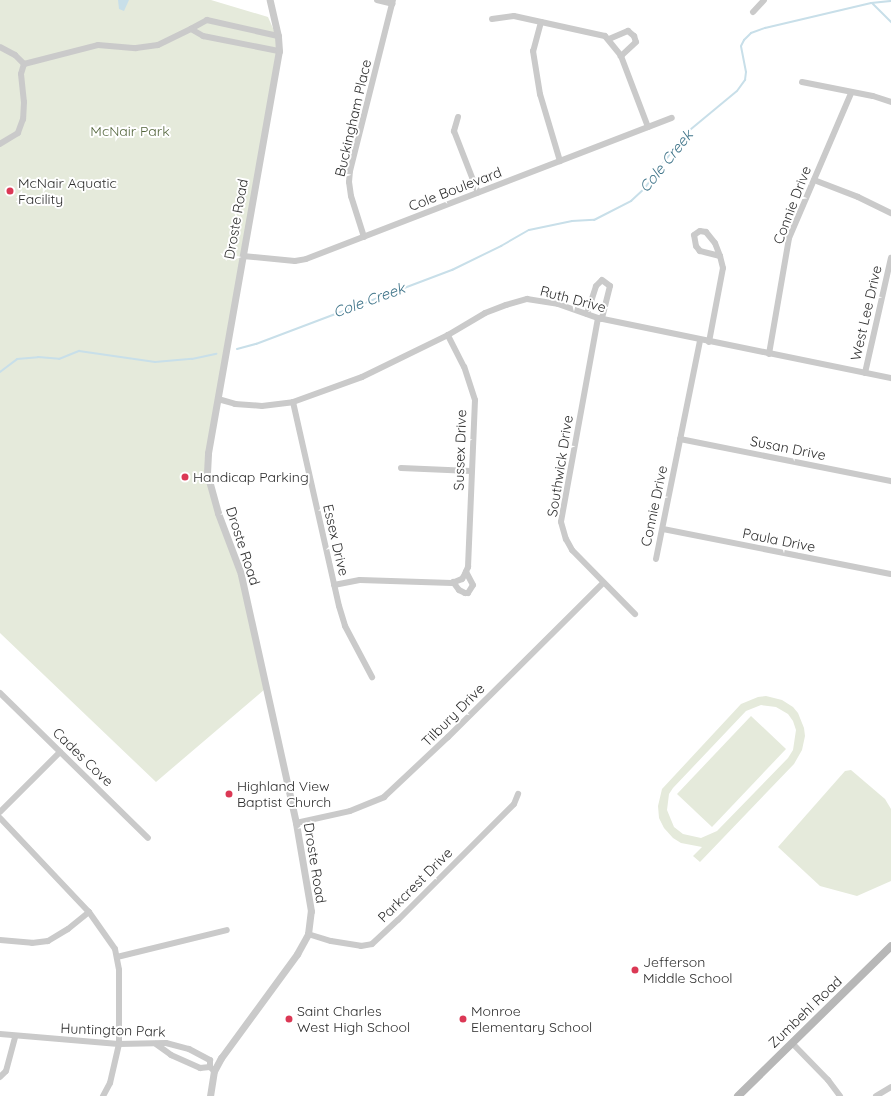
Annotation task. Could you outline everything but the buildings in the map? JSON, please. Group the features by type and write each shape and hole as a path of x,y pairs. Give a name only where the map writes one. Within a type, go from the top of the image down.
{"main road":[{"name":"Zumbehl Road","path":"738,1096 891,946"}],"street":[{"name":"Droste Road","path":"210,1096 212,1069 298,954 308,934 310,911 296,823 241,574 218,513 207,473 208,453 279,51 278,36 270,0"},
{"name":"Buckingham Place","path":"364,237 348,182 393,2 377,0"},
{"path":"753,12 764,0"},
{"path":"492,19 514,16 605,36 621,56 648,128"},
{"path":"24,64 98,45 136,48 158,45 191,30 207,20 278,36"},
{"path":"541,22 533,50 540,94 560,162"},
{"path":"191,30 203,36 279,51"},
{"path":"608,39 628,31 634,36 636,42 621,56"},
{"path":"0,47 15,55 24,64"},
{"path":"0,144 18,133 23,119 24,102 21,74 24,64"},
{"path":"802,82 851,93 873,96 891,102"},
{"name":"Connie Drive","path":"768,354 789,238 851,93"},
{"path":"458,117 454,131 478,193"},
{"name":"Cole Boulevard","path":"243,256 300,260 364,237 672,118"},
{"path":"814,180 858,197 891,213"},
{"path":"709,342 723,268 720,256 715,243 706,232 700,231 694,235 694,243 700,251 720,256"},
{"name":"West Lee Drive","path":"865,373 891,258"},
{"name":"Southwick Drive","path":"587,314 596,286 602,280 610,286 600,319 561,522 566,539 572,550 635,614"},
{"name":"Ruth Drive","path":"218,399 235,404 262,406 293,402 362,377 448,335 485,313 506,305 527,300 558,304 600,319 891,378"},
{"name":"Sussex Drive","path":"448,335 464,367 475,400 468,567 466,572 473,585 468,592 465,593 459,590 453,582"},
{"name":"Connie Drive","path":"656,559 700,340"},
{"name":"Essex Drive","path":"293,402 334,585 345,626 372,678"},
{"name":"Susan Drive","path":"680,438 891,480"},
{"path":"401,468 471,472"},
{"name":"Paula Drive","path":"663,529 891,574"},
{"path":"334,585 360,580 453,582 462,578 466,572"},
{"name":"Tilbury Drive","path":"296,823 350,811 384,797 448,737 603,583"},
{"name":"Cades Cove","path":"0,693 148,838"},
{"path":"0,812 60,752"},
{"name":"Parkcrest Drive","path":"308,934 331,941 358,946 372,944 514,804 518,794"},
{"path":"0,818 89,912 115,949 119,970 119,1044 110,1083 103,1096"},
{"path":"0,940 32,943 48,941 68,929 89,912"},
{"path":"117,957 227,930"},
{"name":"Huntington Park","path":"0,1034 15,1037 119,1044 156,1044 166,1042 189,1050 210,1060 212,1069"},
{"path":"0,1077 6,1071 15,1037"},
{"path":"792,1043 828,1080 840,1096"},
{"path":"156,1044 171,1055 200,1068 212,1069"},
{"path":"876,1096 891,1087"}],"green space":[{"name":"McNair Park","path":"0,0 211,0 268,17 279,42 207,473 241,574 265,689 156,782 0,633"},
{"path":"766,696 782,700 793,707 798,713 804,728 805,736 802,750 794,764 700,862 693,856 702,847 681,843 673,838 664,828 659,818 658,806 662,789 741,704 758,697","holes":["761,705 776,707 788,714 793,721 796,730 793,750 788,758 717,831 701,838 683,834 674,827 667,810 669,794 673,788 746,711"]},
{"path":"751,716 786,749 712,827 677,794"},
{"path":"851,770 885,799 891,809 891,881 857,896 820,886 778,847 845,771"}],"water":[{"path":"118,0 129,0 124,11 119,9"}],"waterway":[{"name":"Cole Creek","path":"237,349 256,344 452,270 501,246 529,230 572,221 594,220 631,201 644,189 685,134 737,91 745,80 746,72 741,46 744,40 751,33 765,28 871,3 891,1"},
{"path":"872,3 891,22"},
{"name":"Cole Creek","path":"0,372 17,359 38,357 59,359 79,351 155,362 192,359 216,354"}],"place":[{"name":"McNair Aquatic Facility","path":"10,191"},
{"name":"Handicap Parking","path":"185,477"},
{"name":"Highland View Baptist Church","path":"229,794"},
{"name":"Jefferson Middle School","path":"635,970"},
{"name":"Saint Charles West High School","path":"289,1019"},
{"name":"Monroe Elementary School","path":"463,1019"}]}
